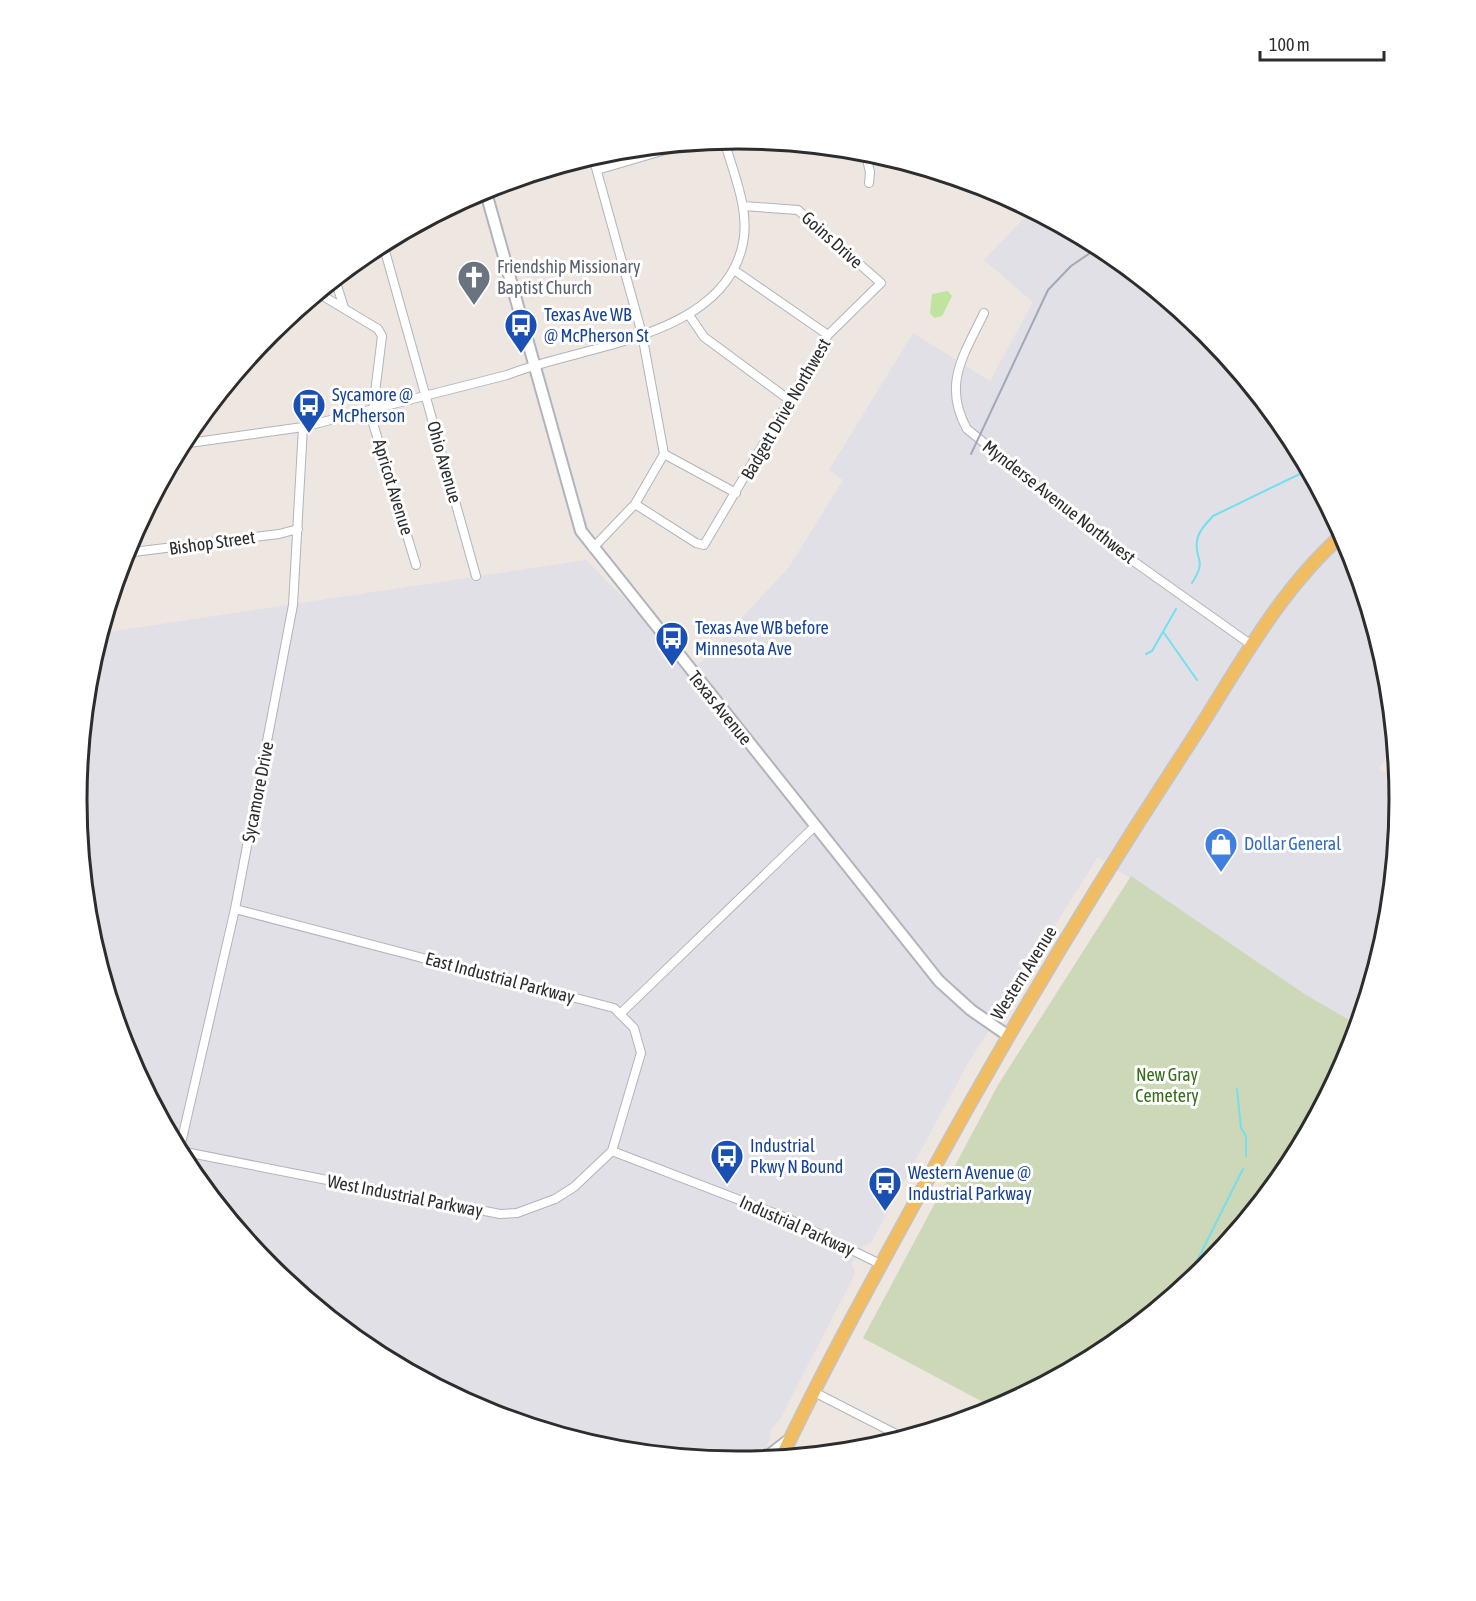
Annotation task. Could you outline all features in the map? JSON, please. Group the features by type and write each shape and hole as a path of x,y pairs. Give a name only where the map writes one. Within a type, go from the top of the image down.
{"main road":[{"name":"Western Avenue","path":"785,1450 880,1264 1007,1035 1252,646 1298,581 1335,542"}],"street":[{"path":"195,442 303,427 424,394 507,375 533,365 642,334 688,315 710,300 734,270 744,242 743,206 727,150"},
{"path":"597,170 642,157"},
{"path":"867,163 870,172 869,183"},
{"path":"593,548 635,504 664,454 642,334 596,166"},
{"name":"Texas Avenue","path":"488,200 574,515 581,531 814,827 939,981 971,1010 1007,1035"},
{"name":"Goins Drive","path":"743,206 798,210 881,284"},
{"name":"Ohio Avenue","path":"386,253 476,576"},
{"path":"734,270 828,335"},
{"name":"Badgett Drive Northwest","path":"635,504 696,543 704,545 736,493 788,399 828,335 881,284"},
{"path":"338,288 344,308"},
{"path":"326,297 378,329 382,336 371,410"},
{"name":"Mynderse Avenue Northwest","path":"984,313 959,365 955,384 958,412 967,429 1112,546 1252,646"},
{"path":"688,315 704,337 788,399"},
{"name":"Apricot Avenue","path":"371,410 416,565"},
{"name":"Sycamore Drive","path":"182,1139 235,909 293,605 303,427"},
{"path":"664,454 736,493"},
{"name":"Bishop Street","path":"137,552 279,534 298,529"},
{"path":"612,1151 641,1053 634,1028 620,1014 814,827"},
{"name":"East Industrial Parkway","path":"235,909 614,1008 620,1014"},
{"name":"West Industrial Parkway","path":"192,1155 500,1214 517,1213 555,1199 574,1187 612,1151"},
{"name":"Industrial Parkway","path":"612,1151 789,1219 880,1264"},
{"path":"814,1392 893,1432"},
{"path":"775,1450 790,1439"}],"shaded area":[{"path":"1025,217 1100,259 1134,284 1198,340 1227,371 1279,439 1322,513 1339,551 1367,632 1376,673 1388,755 1379,769 1388,775 1388,843 1383,885 1367,969 1350,1020 1306,995 1098,857 967,1065 871,1243 862,1247 852,1264 855,1274 780,1419 771,1429 770,1440 764,1451 695,1450 611,1439 529,1417 489,1402 412,1364 376,1342 309,1290 278,1261 222,1197 174,1126 154,1088 137,1050 109,969 100,928 88,843 88,758 100,673 109,632 586,560 694,669 789,567 843,480 829,470 913,333 990,381 1033,302 984,260"}],"green space":[{"path":"948,291 952,296 942,316 934,318 930,313 932,294"},
{"name":"New Gray Cemetery","path":"1131,876 1306,995 1350,1020 1322,1088 1302,1126 1254,1197 1198,1261 1167,1290 1100,1342 1026,1384 985,1403 863,1338 998,1085"}],"waterway":[{"path":"1192,583 1200,564 1197,548 1198,537 1213,516 1301,473"},
{"path":"1146,654 1152,651 1176,609"},
{"path":"1164,633 1197,680"},
{"path":"1237,1089 1241,1128 1246,1136 1246,1156"},
{"path":"1196,1263 1243,1169"}],"railway":[{"path":"971,454 1048,290 1071,266 1090,253"}],"place":[{"name":"Friendship Missionary Baptist Church","path":"474,306"},
{"name":"Texas Ave WB @ McPherson St","path":"521,354"},
{"name":"Sycamore @ McPherson","path":"309,434"},
{"name":"Texas Ave WB before Minnesota Ave","path":"672,667"},
{"name":"Dollar General","path":"1221,873"},
{"name":"Industrial Pkwy N Bound","path":"727,1185"},
{"name":"Western Avenue @ Industrial Parkway","path":"885,1212"}]}
